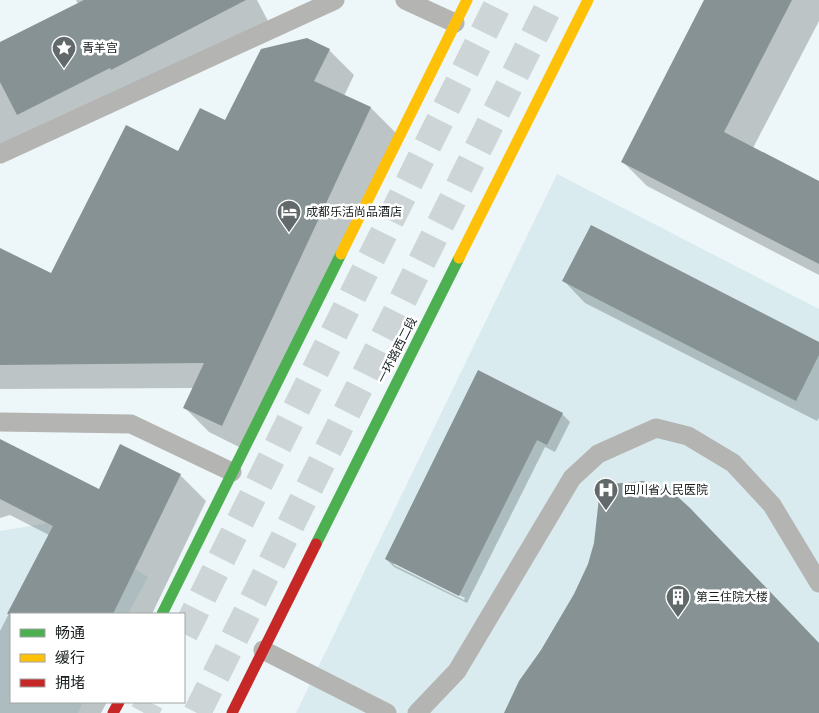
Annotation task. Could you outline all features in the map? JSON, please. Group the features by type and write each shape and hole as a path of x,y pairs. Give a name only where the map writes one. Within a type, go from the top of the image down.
{"main road":[{"path":"162,613 466,0"},
{"name":"一环路西二段","path":"232,713 588,0"}],"lane":[{"path":"0,154 335,0"},
{"path":"405,0 455,23"},
{"path":"0,422 131,424 232,472"},
{"path":"417,713 457,671 572,478 598,454 656,428 688,436 733,463 772,504 819,583"},
{"path":"263,650 387,713"}],"shaded area":[{"name":"四川省人民医院","path":"557,174 819,309 819,713 296,713"},
{"path":"61,521 148,577 129,613 10,613 10,703 83,703 78,713 0,713 0,531"}],"building":[{"name":"青羊宫","path":"84,0 246,0 111,70 110,68 17,115 0,82 0,42"},
{"path":"704,0 792,0 724,132 819,181 819,264 621,162"},
{"path":"307,38 330,49 314,81 371,107 222,426 183,408 204,363 0,365 0,248 51,273 126,125 178,151 200,108 225,120 261,49"},
{"path":"591,225 819,342 819,355 796,401 562,281"},
{"path":"478,370 563,413 547,445 537,440 459,596 385,559"},
{"path":"0,439 99,489 120,444 181,474 113,613 7,614 53,526 0,499"},
{"name":"第三住院大楼","path":"643,481 668,488 690,508 819,643 819,713 504,713 519,681 541,650 574,594 588,564 594,543 599,498 612,484"}],"tunnel":[{"path":"185,632 500,0"},
{"path":"197,713 552,0"},
{"path":"144,713 149,703"}],"traffic: fast":[{"path":"162,613 341,254"},
{"path":"316,544 459,258"}],"traffic: slow":[{"path":"341,254 467,0"},
{"path":"459,258 588,0"}],"traffic: jam":[{"path":"232,713 316,544"},
{"path":"113,713 118,703"}],"place":[{"name":"青羊宫","path":"64,69"},
{"name":"成都乐活尚品酒店","path":"289,233"},
{"name":"四川省人民医院","path":"606,511"},
{"name":"第三住院大楼","path":"678,618"}]}
